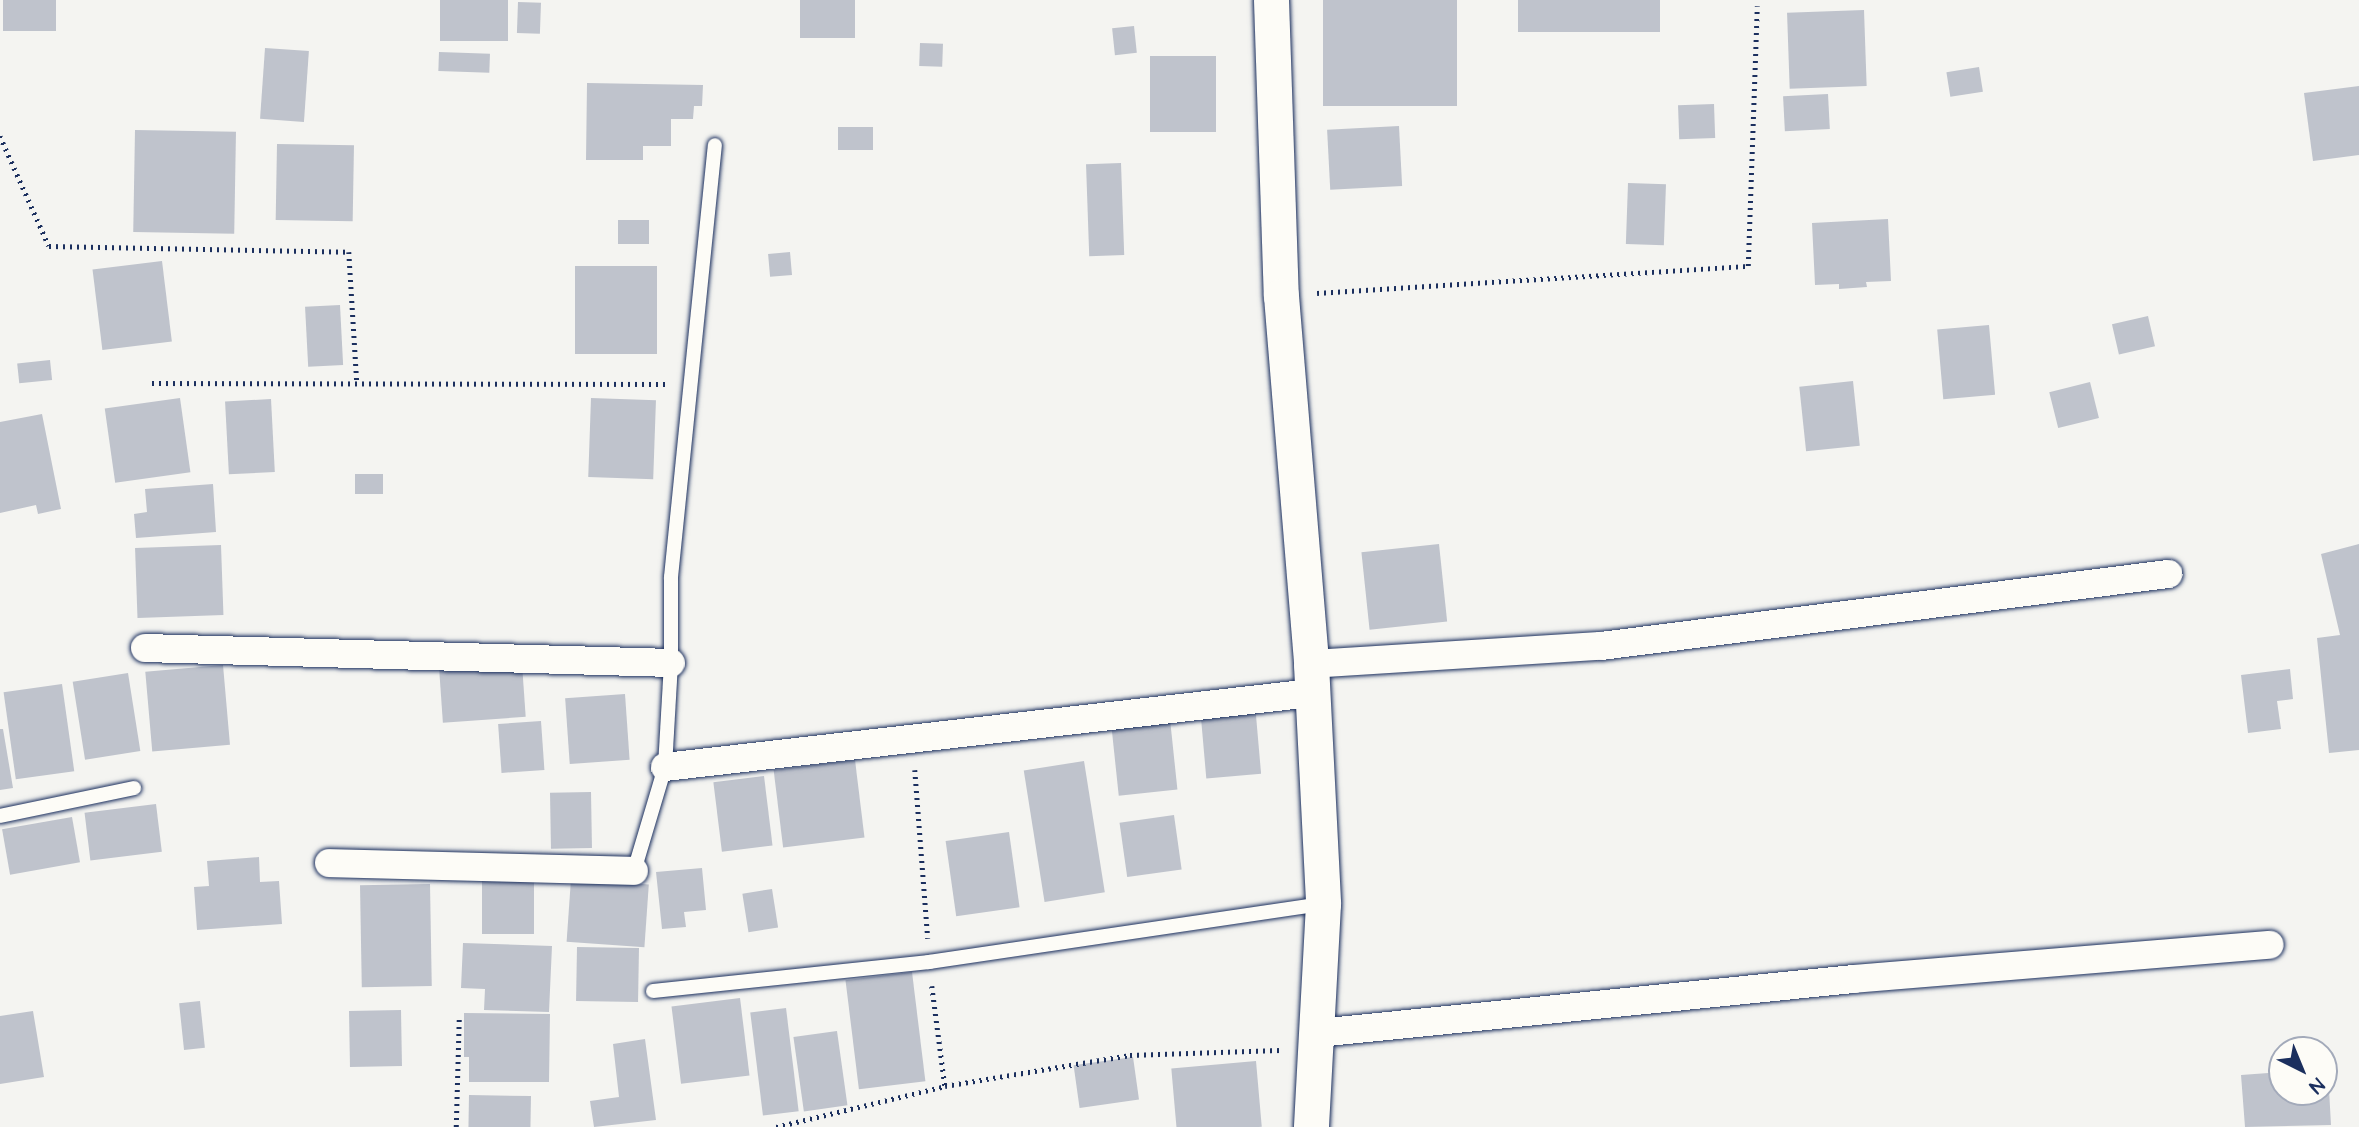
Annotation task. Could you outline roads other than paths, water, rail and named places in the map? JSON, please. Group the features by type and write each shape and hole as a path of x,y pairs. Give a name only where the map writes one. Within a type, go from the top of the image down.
{"street":[{"path":"1271,0 1281,296 1311,679 1323,904 1311,1127"},
{"path":"664,767 912,740 1311,679 1601,646 2168,574"},
{"path":"145,648 671,663"},
{"path":"329,863 634,871"},
{"path":"1317,1041 1853,979 2270,946"}],"lane":[{"path":"634,871 664,767 671,663 671,576 715,145"},
{"path":"0,816 134,788"},
{"path":"653,991 929,961 1323,904"}]}
